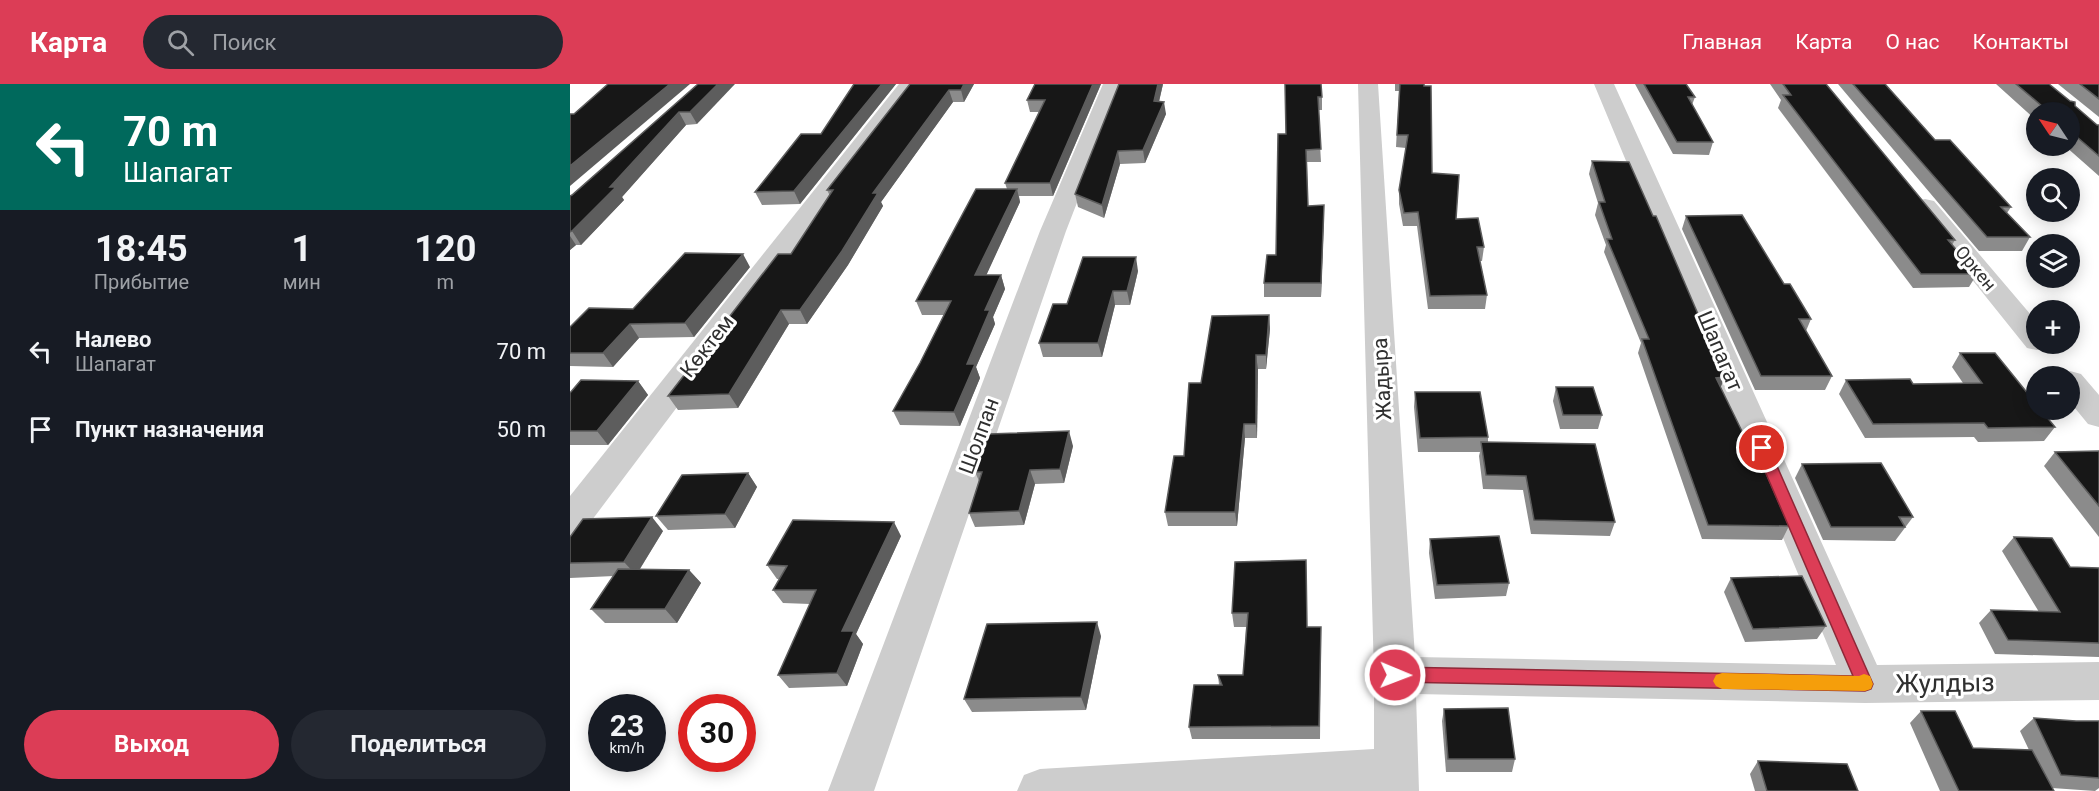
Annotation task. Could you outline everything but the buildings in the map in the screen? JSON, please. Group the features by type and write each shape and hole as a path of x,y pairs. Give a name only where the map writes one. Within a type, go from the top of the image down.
{"street":[{"name":"Көктем","path":"570,522 910,84"},
{"name":"Шолпан","path":"851,791 1053,231 1113,84"},
{"name":"Жадыра","path":"1368,84 1395,675 1396,780"},
{"name":"Шапагат","path":"1604,84 1865,684"},
{"name":"Оркен","path":"1908,185 2026,328"},
{"name":"Оркен","path":"2048,354 2058,366"},
{"path":"2080,393 2099,416"},
{"name":"Жулдыз","path":"1395,675 1865,684 2099,681"},
{"path":"1040,791 1396,780"}],"slow traffic":[{"path":"1722,681 1865,684 1864,682"}],"route":[{"path":"1395,675 1865,684 1762,448"}]}
